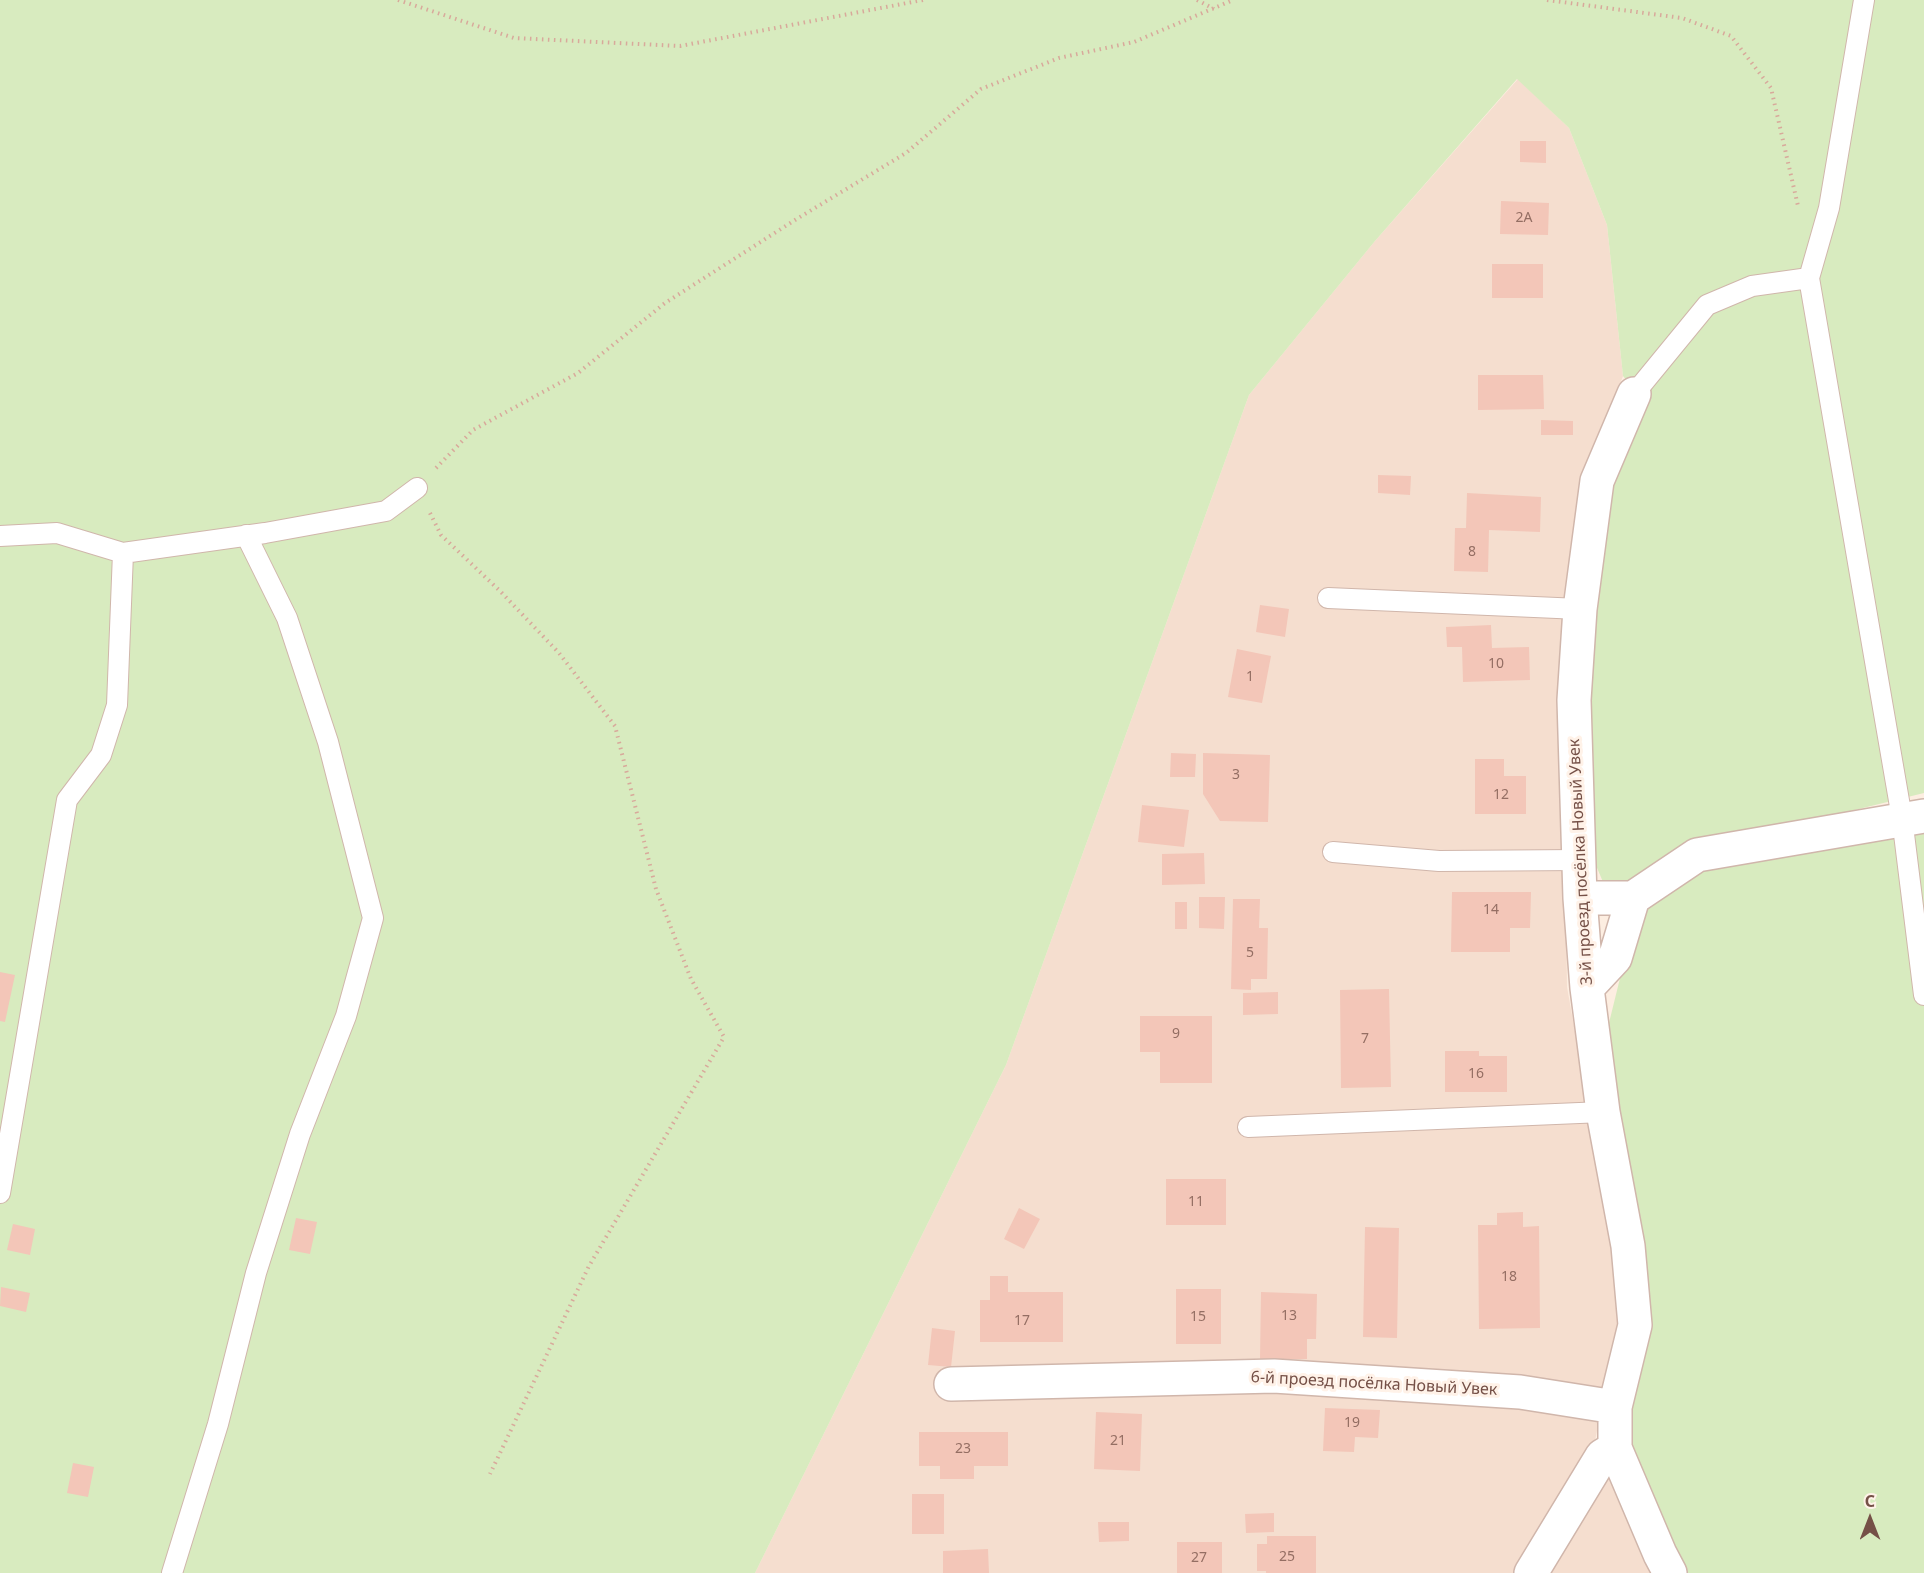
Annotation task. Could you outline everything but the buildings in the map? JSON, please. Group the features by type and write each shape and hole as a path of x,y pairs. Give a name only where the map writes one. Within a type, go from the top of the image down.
{"street":[{"name":"3-й проезд посёлка Новый Увек","path":"1634,394 1597,482 1580,609 1574,700 1580,898 1587,988 1603,1112 1628,1246 1635,1325 1615,1407 1615,1448 1670,1573"},
{"path":"1580,898 1633,898 1697,855 1913,817"},
{"path":"1587,988 1615,958 1633,898"},
{"name":"6-й проезд посёлка Новый Увек","path":"951,1384 1274,1376 1520,1392 1615,1407"},
{"path":"1531,1573 1602,1456 1615,1448"}],"lane":[{"path":"1864,0 1829,208 1809,278 1913,817 1924,995"},
{"path":"1634,394 1707,305 1752,286 1809,278"},
{"path":"0,536 57,533 123,553 386,511 417,488"},
{"path":"172,1573 218,1424 256,1273 300,1134 346,1016 373,918 328,742 288,618 246,535"},
{"path":"0,1193 67,800 101,755 117,705 123,553"},
{"path":"1328,598 1580,609"},
{"path":"1333,852 1439,861 1579,860"},
{"path":"1248,1127 1603,1112"}],"path":[{"path":"398,0 514,38 680,46 923,0"},
{"path":"1197,0 1214,9"},
{"path":"490,1474 589,1266 724,1037 691,979 656,888 615,726 560,653 441,535 417,488 473,430 578,373 665,303 906,153 981,89 1059,58 1134,42 1233,0"},
{"path":"1547,0 1682,18 1731,36 1771,88 1799,214"}],"shaded area":[{"path":"1518,79 1569,128 1607,225 1623,376 1583,480 1565,844 1567,987 1612,1239 1624,1325 1607,1379 1595,1441 1522,1573 755,1573 1006,1065 1249,395 1375,241"},
{"path":"1608,1468 1657,1573 1546,1573"}],"green space":[{"path":"0,0 1924,0 1924,793 1814,820 1628,883 1603,882 1595,863 1584,700 1607,484 1646,403 1623,376 1607,225 1569,128 1517,79 1375,241 1249,395 1006,1065 755,1573 0,1573"},
{"path":"1924,828 1924,1573 1681,1573 1669,1549 1631,1442 1608,1027 1623,966 1646,910 1690,873"}]}
